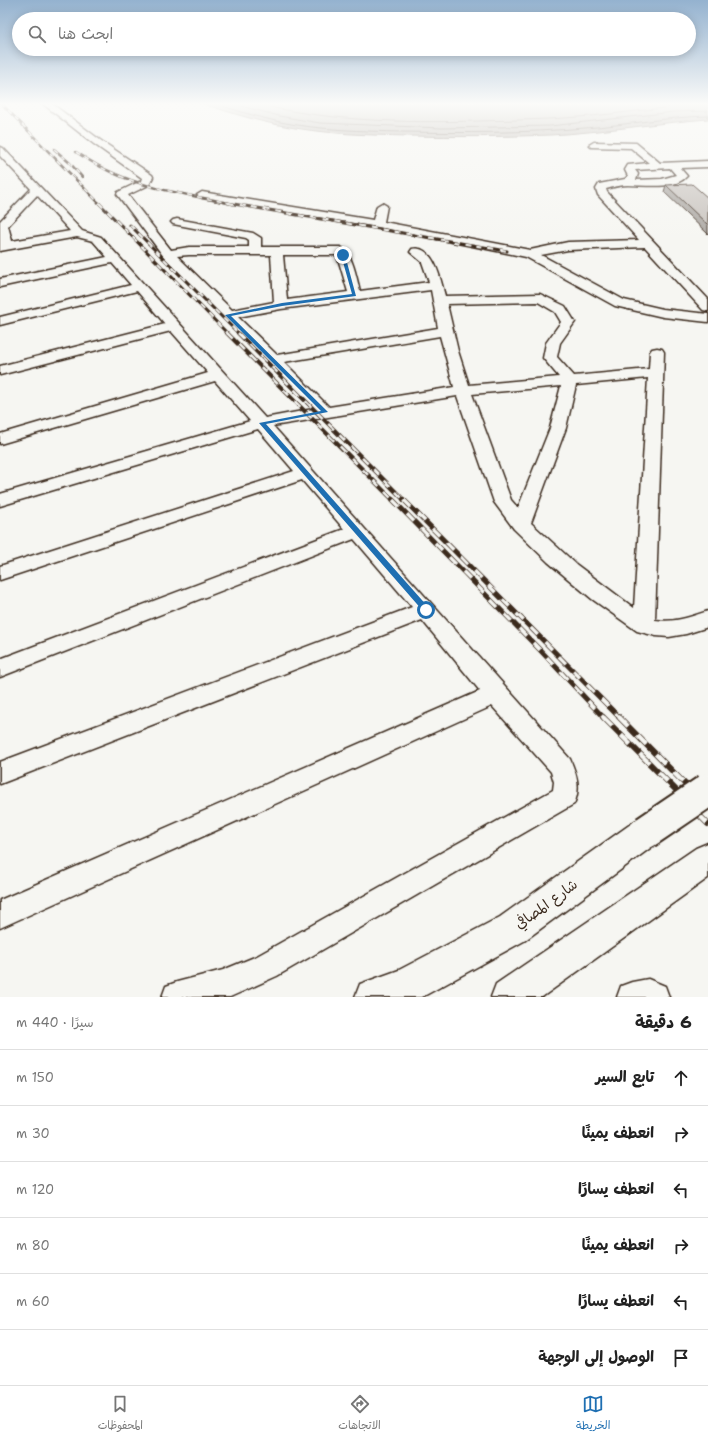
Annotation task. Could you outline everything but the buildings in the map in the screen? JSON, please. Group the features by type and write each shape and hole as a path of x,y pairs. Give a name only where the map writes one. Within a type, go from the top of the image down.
{"main road":[{"name":"شارع المصافي","path":"373,997 407,985 512,929 646,832 708,790"},
{"path":"508,997 525,987 696,868"}],"street":[{"path":"0,150 78,233"},
{"path":"108,150 148,178 145,183 122,194 168,254 325,412"},
{"path":"640,150 658,166"},
{"path":"628,182 633,177 630,170 632,167 708,164"},
{"path":"672,165 682,176 673,181 644,184 628,182 603,186 601,189 602,193 708,307"},
{"path":"37,189 2,226 3,246 78,233 97,239 262,423 426,610 496,694 561,767 566,782 565,796 267,966 234,982 200,993 177,997"},
{"path":"202,195 378,224 530,254 620,303 663,313 708,318"},
{"path":"378,224 382,206"},
{"path":"177,222 249,235 255,238 255,250"},
{"path":"530,254 568,246 648,243"},
{"path":"168,254 189,251 255,250 342,252 354,295"},
{"path":"277,251 282,305"},
{"path":"416,252 424,256 430,264 445,331 464,390 503,502 521,526 579,579 644,625 663,629 675,628 708,619"},
{"path":"0,283 115,259"},
{"path":"0,321 139,287"},
{"path":"228,315 282,305 354,295 437,292 540,298 560,309 568,322 553,343 550,358 570,380"},
{"path":"0,371 175,326"},
{"path":"273,360 445,331"},
{"path":"644,625 657,352"},
{"path":"0,500 262,423 464,390 657,373"},
{"path":"0,439 218,375"},
{"path":"521,526 558,428 570,380"},
{"path":"0,573 306,473"},
{"path":"0,668 357,531"},
{"path":"0,773 426,610"},
{"path":"0,914 496,694"},
{"path":"632,997 648,994 654,997"}],"railway":[{"path":"47,150 100,204"},
{"path":"55,150 70,163 82,177"},
{"path":"76,152 93,163 125,178 155,188 229,203"},
{"path":"99,203 228,334"},
{"path":"229,203 507,251"},
{"path":"130,225 238,333"},
{"path":"227,333 394,501"},
{"path":"238,333 405,501"},
{"path":"393,500 541,651 604,718"},
{"path":"404,500 620,718"},
{"path":"619,717 688,787"},
{"path":"604,718 679,793"},
{"path":"698,814 708,824"}],"route":[{"path":"343,255 354,295 282,305 228,315 325,412 262,423 426,610"}]}
